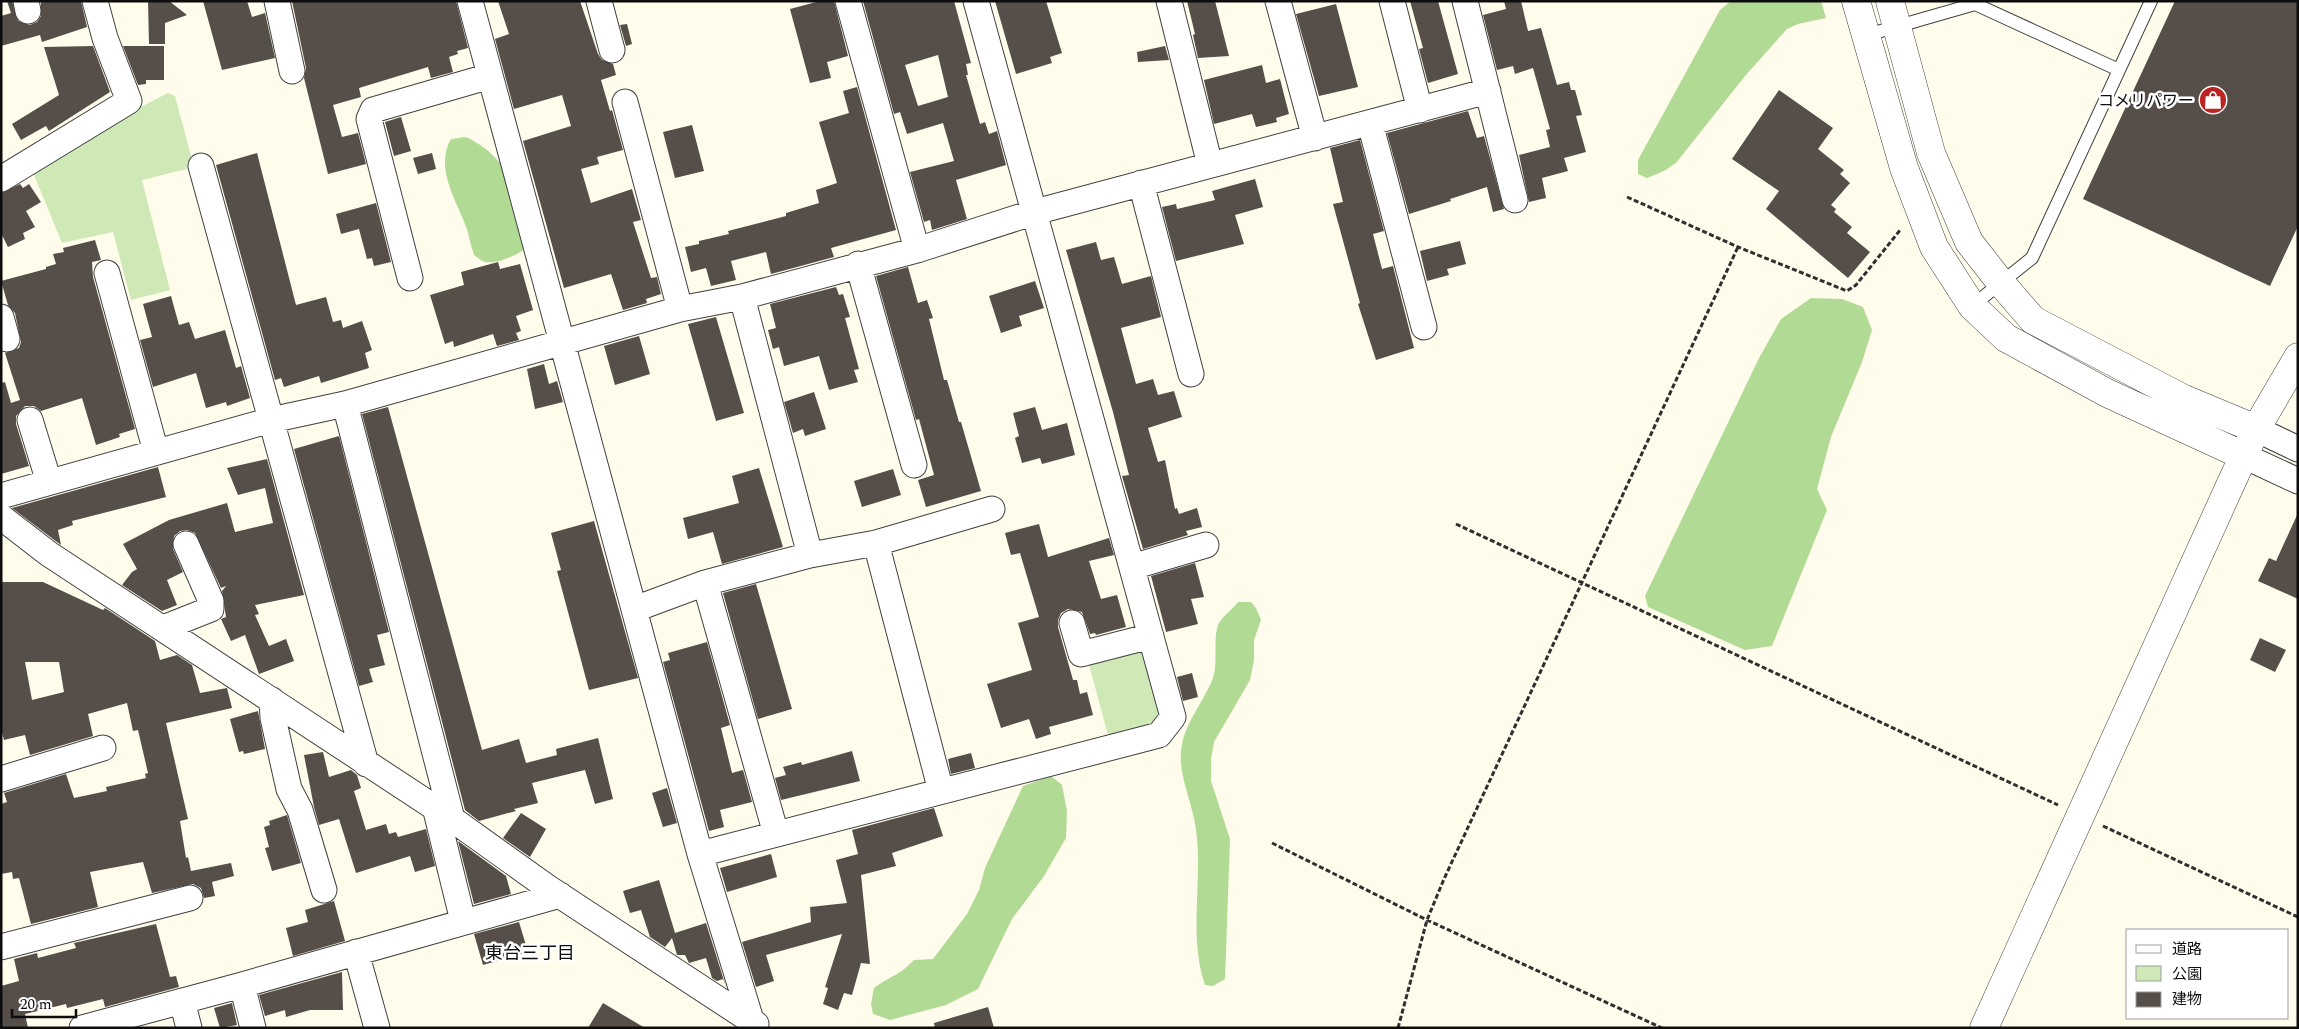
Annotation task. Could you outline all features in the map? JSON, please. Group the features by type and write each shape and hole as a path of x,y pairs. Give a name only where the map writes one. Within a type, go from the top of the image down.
{"street":[{"path":"1,179 129,101 105,38 95,1"},
{"path":"277,1 292,71"},
{"path":"470,1 700,854 756,1024"},
{"path":"599,1 612,50"},
{"path":"848,1 917,250"},
{"path":"700,854 1159,735 1173,717 976,1"},
{"path":"1169,1 1210,164"},
{"path":"1278,1 1315,138"},
{"path":"1392,1 1420,110"},
{"path":"1465,1 1515,200"},
{"path":"1856,1 1904,168 1934,247 1972,306 2006,338 2107,393 2298,481"},
{"path":"1893,14 1931,153 1969,242 2033,320 2184,399 2298,449"},
{"path":"410,278 369,119 373,110 490,76"},
{"path":"1,496 271,420 345,404 680,309 742,297 858,264 917,250 1035,212 1488,91"},
{"path":"625,102 680,309"},
{"path":"1370,123 1424,327"},
{"path":"201,166 366,764"},
{"path":"1141,183 1191,374"},
{"path":"858,264 914,465"},
{"path":"107,273 156,452"},
{"path":"742,297 810,555"},
{"path":"1984,1028 2079,815 2256,429 2298,357"},
{"path":"345,404 443,813 463,921"},
{"path":"30,420 49,482"},
{"path":"635,609 704,583 810,555 876,543 992,509"},
{"path":"1,517 49,554 443,813 560,895 756,1024"},
{"path":"876,543 941,791"},
{"path":"163,628 210,609 210,601 186,544"},
{"path":"1132,567 1206,545"},
{"path":"704,583 776,834"},
{"path":"1072,623 1082,654 1151,636"},
{"path":"272,700 273,718 289,789 300,810 324,890"},
{"path":"1,779 103,748"},
{"path":"82,1028 560,895"},
{"path":"1,947 190,898"},
{"path":"356,952 377,1028"},
{"path":"242,985 253,1028"},
{"path":"182,1001 189,1028"}],"lane":[{"path":"1972,306 2032,258 2151,1"},
{"path":"1867,35 1893,14 1975,4 2119,70"}],"path":[{"path":"1627,197 1738,247 1847,291 1856,285 1919,206"},
{"path":"1398,1028 1427,920 1581,583 1738,247"},
{"path":"1456,524 2298,917"},
{"path":"1272,843 1427,920 1662,1028"}],"green space":[{"path":"1731,1 1821,1 1826,18 1798,24 1787,29 1745,76 1676,163 1664,171 1647,178 1638,174 1638,160 1720,10"},
{"path":"168,93 175,96 194,167 142,180 170,290 131,300 113,232 62,243 32,170 129,113"},
{"path":"466,137 484,148 500,163 509,181 516,205 523,250 500,261 485,262 474,255 467,229 449,184 446,173 446,150 451,139"},
{"path":"1811,298 1842,299 1863,307 1872,330 1862,362 1831,437 1817,489 1827,510 1772,646 1745,650 1648,607 1645,596 1759,358 1781,319"},
{"path":"1238,602 1251,602 1261,620 1254,640 1254,660 1250,680 1214,742 1211,759 1211,781 1230,839 1225,979 1213,986 1205,985 1197,947 1198,849 1194,819 1181,766 1181,755 1187,727 1213,678 1218,625"},
{"path":"1148,644 1166,713 1153,726 1109,739 1088,661"},
{"path":"1051,776 1062,785 1067,811 1066,838 1044,876 1012,919 978,989 946,1005 890,1020 873,1014 871,1004 874,988 904,969 914,960 933,959 967,914 979,890 985,868 1023,786"}],"building":[{"path":"7,1 12,1 18,21 30,25 37,22 41,16 41,1 81,1 87,27 42,42 40,35 1,46 1,16 11,13"},
{"path":"148,1 169,1 187,15 165,23 165,44 149,44"},
{"path":"203,1 247,1 252,17 265,13 275,58 222,70"},
{"path":"292,1 456,1 468,48 457,51 458,54 449,57 453,72 431,78 428,67 359,88 361,97 333,105 342,137 358,133 366,164 328,174 304,78 306,68"},
{"path":"498,1 580,1 598,54 602,60 613,64 616,75 601,80 623,150 597,157 599,164 581,169 591,203 632,189 641,220 633,222 651,278 657,277 661,294 646,299 647,303 623,310 611,274 564,288 523,141 571,126 562,95 514,109 495,39 509,34"},
{"path":"820,1 834,1 848,56 827,62 831,78 810,83 790,9"},
{"path":"863,1 954,1 971,63 966,64 968,75 966,75 980,124 985,122 989,134 997,131 1006,165 956,180 967,219 932,230 930,220 924,222 910,172 954,161 943,123 907,134 900,112 894,114","holes":["938,55 948,97 918,106 905,65"]},
{"path":"995,1 1046,1 1062,53 1050,57 1052,63 1016,74"},
{"path":"1187,1 1215,1 1229,56 1198,58 1193,35 1195,34"},
{"path":"1410,1 1438,1 1458,74 1428,83 1419,49 1423,48"},
{"path":"1504,1 1521,1 1528,31 1541,28 1557,85 1569,82 1571,90 1575,90 1582,115 1576,116 1586,152 1564,158 1568,171 1542,178 1546,198 1529,202 1519,155 1550,147 1546,130 1550,129 1533,68 1515,74 1513,66 1497,70 1483,15 1506,9"},
{"name":"コメリパワー","path":"2175,1 2298,1 2298,226 2270,286 2083,199"},
{"path":"1336,4 1358,87 1319,96 1296,14"},
{"path":"627,24 632,44 626,46 620,25"},
{"path":"93,46 110,92 49,131 46,126 21,140 12,124 59,95 44,47"},
{"path":"123,46 164,46 164,80 146,80 146,84 138,85"},
{"path":"1165,46 1169,60 1138,62 1137,52"},
{"path":"1262,65 1266,83 1280,79 1289,114 1276,118 1277,122 1256,127 1252,114 1214,124 1204,80"},
{"path":"857,87 896,230 831,248 834,257 771,274 766,252 731,261 736,280 711,286 706,268 691,272 685,247 699,244 699,241 729,234 728,231 786,216 786,213 819,203 816,190 837,183 819,122 849,113 843,91"},
{"path":"1779,90 1833,128 1818,149 1844,170 1840,174 1850,183 1831,205 1836,209 1834,212 1852,227 1847,233 1870,252 1848,278 1766,209 1779,191 1732,159"},
{"path":"1468,111 1477,138 1484,136 1504,209 1493,212 1487,187 1409,214 1387,133"},
{"path":"401,117 411,151 394,156 385,122"},
{"path":"692,125 704,171 675,178 663,132"},
{"path":"1360,140 1384,231 1373,234 1382,269 1393,266 1414,348 1376,360 1358,304 1360,303 1333,204 1343,202 1330,148"},
{"path":"257,153 296,305 326,297 333,322 341,320 343,328 362,321 372,350 365,353 369,368 321,383 319,376 284,387 281,378 275,380 216,165"},
{"path":"432,153 436,169 418,174 413,158"},
{"path":"1255,179 1263,207 1235,215 1244,244 1176,261 1162,207 1176,204 1177,209 1215,200 1212,191"},
{"path":"20,184 23,188 29,184 41,202 26,211 35,227 23,233 25,239 8,247 1,233 1,193"},
{"path":"376,203 391,262 374,266 372,258 367,259 359,229 341,234 336,214"},
{"path":"95,240 101,260 92,262 93,277 135,429 119,434 120,437 96,445 82,398 41,411 34,406 25,406 16,416 16,424 29,466 1,474 1,383 5,382 11,403 20,400 5,353 19,348 21,342 15,313 8,305 1,281 46,269 46,267 56,264 53,254 64,252 63,248"},
{"path":"1460,241 1466,264 1447,269 1449,275 1427,281 1420,251"},
{"path":"1096,242 1101,260 1114,257 1122,284 1151,276 1161,317 1121,328 1136,384 1153,379 1158,395 1174,391 1182,417 1148,428 1158,462 1165,460 1175,509 1177,508 1179,514 1197,508 1202,527 1186,531 1188,535 1143,549 1122,476 1129,475 1113,412 1066,250"},
{"path":"498,262 500,269 520,264 533,310 516,316 521,331 516,333 519,340 497,346 493,334 454,347 453,341 445,344 430,295 464,285 461,272"},
{"path":"908,267 918,303 927,300 933,318 929,319 944,380 947,380 959,422 961,422 981,491 926,507 918,480 934,475 919,419 916,420 876,276"},
{"path":"1035,281 1044,308 1019,316 1022,326 1001,333 989,296"},
{"path":"836,287 839,295 843,294 850,317 845,318 859,369 854,370 858,382 829,390 819,356 784,366 779,347 773,349 768,330 776,328 770,304"},
{"path":"171,296 179,325 189,322 195,339 225,330 236,368 241,366 250,398 227,406 226,402 206,408 196,373 153,387 140,340 152,337 143,304"},
{"path":"716,317 744,413 716,421 688,324"},
{"path":"639,336 650,374 615,385 604,346"},
{"path":"544,364 549,384 557,381 563,402 535,409 527,369"},
{"path":"814,392 826,429 805,436 803,429 793,433 784,402"},
{"path":"388,407 482,750 519,739 526,763 557,755 556,749 598,738 613,799 595,804 585,770 532,783 538,803 514,809 516,811 479,821 465,810 362,414"},
{"path":"1035,407 1042,430 1067,423 1075,455 1042,464 1040,458 1022,463 1015,438 1019,436 1013,413"},
{"path":"339,436 389,632 377,635 385,665 369,669 373,682 359,686 294,449"},
{"path":"267,459 304,595 255,605 259,614 255,615 269,646 286,639 294,661 259,674 245,635 231,641 221,619 226,617 222,591 226,586 221,588 195,533 187,530 180,531 174,536 173,549 183,572 167,580 177,605 162,611 122,585 132,572 137,569 123,544 169,520 227,503 235,532 273,523 265,488 238,495 227,468"},
{"path":"158,467 166,497 72,521 73,525 58,530 61,545 12,508"},
{"path":"759,468 783,547 722,564 713,532 688,539 683,518 739,503 732,476"},
{"path":"893,469 901,495 862,507 854,481"},
{"path":"2298,513 2298,599 2258,581 2269,558 2276,561"},
{"path":"594,521 638,678 589,690 557,571 561,570 551,533"},
{"path":"1039,524 1048,557 1109,538 1114,555 1089,561 1101,599 1117,595 1126,627 1096,635 1095,633 1090,634 1082,612 1068,609 1061,613 1058,627 1073,680 1077,680 1080,694 1087,692 1093,715 1049,727 1051,734 1036,739 1029,719 1001,728 987,684 1032,670 1018,623 1039,617 1020,553 1011,555 1005,533"},
{"path":"1195,563 1204,597 1191,599 1198,624 1166,632 1151,576"},
{"path":"1,582 43,582 103,610 105,608 155,641 160,660 177,655 192,665 200,693 227,688 232,708 166,723 188,819 180,821 186,858 188,857 191,871 231,863 234,876 212,882 215,896 204,898 201,888 193,884 152,893 143,862 90,872 98,907 31,924 19,878 13,879 12,872 1,874 1,804 7,802 4,793 66,774 74,798 107,791 106,787 146,778 145,774 148,773 138,730 133,731 127,703 88,714 93,736 30,755 25,735 4,740 1,729","holes":["25,662 59,662 64,692 32,700"]},
{"path":"756,584 792,709 758,719 723,593"},
{"path":"2260,638 2286,650 2275,672 2250,660"},
{"path":"707,642 730,725 721,728 732,773 743,770 752,802 720,810 724,827 709,831 663,662 670,660 668,653"},
{"path":"1192,673 1198,697 1183,701 1177,677"},
{"path":"258,711 265,749 244,754 243,751 239,752 230,719"},
{"path":"852,751 860,781 781,800 775,778 786,775 783,767 801,762 802,765"},
{"path":"323,752 329,777 351,770 357,775 361,788 354,791 366,830 386,824 389,834 396,832 398,837 426,829 435,866 415,872 410,856 356,873 339,819 319,825 314,807 304,755"},
{"path":"971,753 975,768 951,774 948,759"},
{"path":"667,788 677,823 663,827 652,793"},
{"path":"934,808 943,836 892,853 896,866 861,875 870,964 861,963 852,995 844,993 838,1010 823,1004 828,988 825,987 842,934 766,955 774,981 756,987 742,942 811,922 810,907 847,903 836,860 858,854 852,830"},
{"path":"521,813 546,829 530,857 503,838"},
{"path":"287,815 301,863 272,871 265,848 269,847 264,827 270,825 269,821"},
{"path":"458,841 506,876 511,894 474,904"},
{"path":"771,854 777,877 727,892 720,868"},
{"path":"659,880 675,933 706,923 726,987 723,979 717,981 712,978 706,958 689,963 685,955 677,955 672,938 665,947 650,937 641,910 630,913 623,891"},
{"path":"334,901 345,941 293,956 286,928 308,922 305,910"},
{"path":"519,922 528,952 483,965 474,934"},
{"path":"156,924 170,977 176,976 179,987 105,1007 103,999 67,1008 66,1004 25,1014 28,1028 1,1028 1,986 19,981 14,959 37,953 38,958 76,948 74,943"},
{"path":"342,972 343,1010 310,1010 286,1017 285,1010 265,1016 259,995"},
{"path":"232,1003 237,1025 220,1028 214,1008"},
{"path":"603,1003 645,1028 588,1028"},
{"path":"988,1007 994,1028 935,1028 934,1023"}],"place":[{"name":"コメリパワー","path":"2213,100"}],"district":[{"name":"東台三丁目","path":"530,953"}]}
